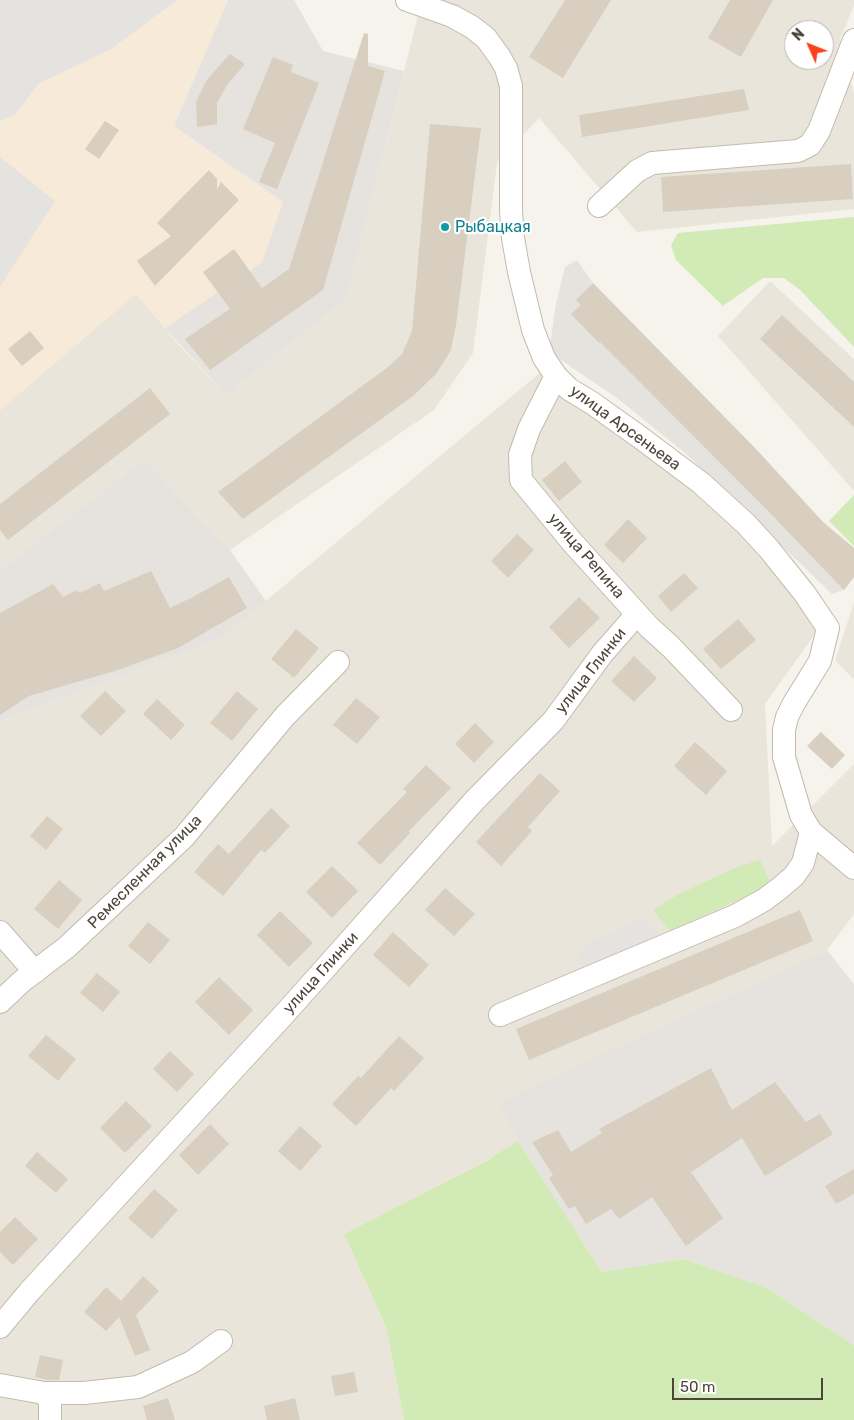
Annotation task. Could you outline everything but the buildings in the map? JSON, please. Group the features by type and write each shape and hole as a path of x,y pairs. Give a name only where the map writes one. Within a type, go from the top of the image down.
{"street":[{"name":"улица Арсеньева","path":"407,0 452,16 472,27 486,38 506,68 511,86 511,211 519,272 533,330 544,358 556,376 569,389 592,403 701,483 746,524 770,549 805,594 828,628 820,661 794,703 787,717 784,730 784,757 801,815 811,832"},
{"path":"599,206 637,171 652,162 798,151 810,145 819,131 854,40"},
{"name":"улица Репина","path":"556,376 529,429 520,456 522,480 572,542 637,614 731,710"},
{"name":"улица Глинки","path":"0,1327 29,1292 288,1010 475,800 553,721 602,654 637,614"},
{"name":"Ремесленная улица","path":"0,1002 21,982 68,948 184,837 285,716 338,662"},
{"path":"500,1015 735,916 764,900 794,876 803,863 811,832 854,868"},
{"path":"0,932 34,972"},
{"path":"0,1385 44,1393 84,1393 138,1387 192,1362 221,1341"},
{"path":"44,1393 50,1401 50,1420"}],"shaded area":[{"path":"0,0 228,0 174,126 283,202 262,262 165,328 136,294 0,410"},
{"path":"0,0 177,0 111,49 38,84 16,114 0,121"},
{"path":"228,0 294,0 323,51 404,71 346,300 226,395 165,328 262,262 283,202 174,126"},
{"path":"422,0 854,0 854,6 840,39 854,94 854,209 637,232 539,118 497,163 473,353 434,410 230,550 144,459 0,570 0,410 136,293 178,344 226,395 346,300"},
{"path":"0,157 55,201 0,287"},
{"path":"577,260 593,283 755,448 823,522 854,548 854,577 844,590 832,594 684,452 617,398 549,352 556,304 565,267"},
{"path":"770,281 854,359 854,491 718,336"},
{"path":"541,372 738,527 818,630 765,704 772,846 854,764 854,914 827,950 500,1102 518,1141 501,1153 344,1234 386,1327 404,1420 0,1420 0,721 220,639"},
{"path":"144,459 230,550 266,601 220,639 0,721 0,570"},
{"path":"854,602 854,679 835,661"},
{"path":"642,919 661,935 582,967 577,965 580,952 593,940"},
{"path":"827,950 854,984 854,1345 767,1288 684,1259 602,1272 518,1141 499,1102"}],"green space":[{"path":"854,217 854,347 800,290 784,278 763,278 723,306 676,260 671,245 678,233"},
{"path":"854,495 854,546 829,521"},
{"path":"760,860 771,885 670,931 653,910 679,894 737,867"},
{"path":"518,1141 602,1272 684,1259 767,1288 854,1345 854,1420 404,1420 386,1327 344,1234 488,1160"}],"place":[{"name":"Рыбацкая","path":"445,227"}]}
